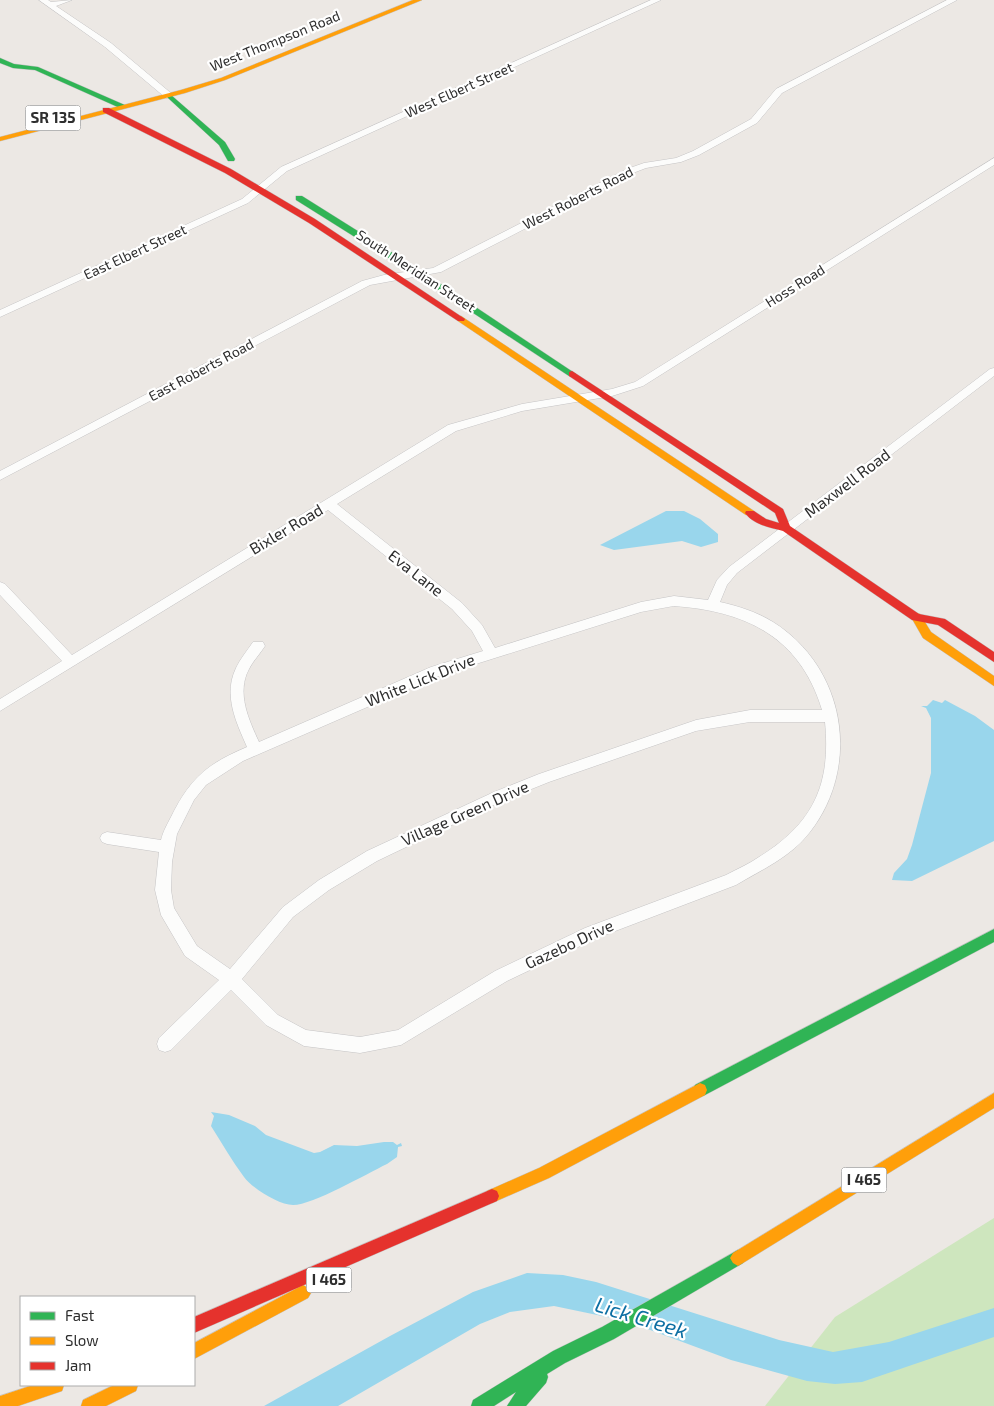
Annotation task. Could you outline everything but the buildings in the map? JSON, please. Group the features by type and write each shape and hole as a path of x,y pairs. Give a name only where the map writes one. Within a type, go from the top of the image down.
{"main road":[{"name":"West Thompson Road","path":"123,106 169,96 238,74 419,0"},
{"name":"South Meridian Street","path":"0,60 13,66 36,68 140,114"},
{"name":"South Meridian Street","path":"13,66 19,74 62,90 265,185 585,397 762,522 786,528 916,617 941,622 994,658"},
{"path":"169,96 222,144 231,159"},
{"name":"SR 135","path":"0,139 82,119 123,106"},
{"name":"SR 135","path":"0,130 80,112 106,110"},
{"path":"207,146 243,166"},
{"name":"South Meridian Street","path":"257,174 265,185 286,190 420,274 605,395 779,512 786,528"},
{"name":"South Meridian Street","path":"916,617 927,635 994,682"},
{"name":"I 465","path":"333,1277 464,1208 544,1173 994,935"},
{"name":"I 465","path":"479,1406 559,1357 608,1333 734,1260 994,1100"},
{"path":"195,1325 464,1208"},
{"name":"I 465","path":"195,1350 316,1287"},
{"path":"515,1406 559,1357"},
{"path":"0,1404 53,1386"},
{"path":"89,1406 128,1386"}],"street":[{"path":"47,3 68,0"},
{"name":"West Elbert Street","path":"265,185 284,169 657,0"},
{"name":"West Roberts Road","path":"401,275 420,274 437,270 630,171 644,166 678,160 696,153 754,121 773,96 784,88 953,0"},
{"path":"47,3 102,41 169,96"},
{"name":"Hoss Road","path":"585,397 623,391 639,384 994,161"},
{"name":"East Elbert Street","path":"0,314 246,202 265,185"},
{"name":"East Roberts Road","path":"0,476 366,283 401,275"},
{"name":"Maxwell Road","path":"712,605 722,583 733,570 994,371"},
{"name":"Bixler Road","path":"0,706 452,428 481,418 561,399 585,397"},
{"name":"Eva Lane","path":"328,503 457,606 477,628 492,653"},
{"path":"0,587 71,662"},
{"name":"White Lick Drive","path":"231,979 192,952 166,910 163,890 164,862 170,834 189,796 201,780 238,757 436,671 646,605 674,602 712,605 754,618 786,639 806,661 815,675 825,694 831,716"},
{"path":"256,750 242,720 236,692 241,671 258,646"},
{"name":"Village Green Drive","path":"165,1044 231,979 288,912 324,886 372,856 499,796 544,778 696,726 750,716 831,716"},
{"name":"Gazebo Drive","path":"231,979 272,1020 304,1038 360,1045 402,1037 501,976 591,932 731,880 775,855 804,828 818,810 826,790 834,757 834,732 831,716"},
{"path":"106,838 167,847"}],"green space":[{"path":"994,1218 994,1406 765,1406 835,1317"}],"water":[{"path":"666,511 684,511 700,519 718,534 718,542 701,547 682,541 614,550 600,545"},
{"path":"933,700 942,703 945,700 975,716 994,730 994,841 912,881 892,880 894,873 907,859 931,773 931,718 926,708 921,706 927,706"},
{"path":"211,1112 229,1115 255,1126 266,1135 314,1153 334,1145 357,1146 393,1142 397,1145 401,1143 402,1146 398,1147 397,1157 387,1164 326,1195 302,1204 287,1204 266,1195 244,1177 211,1126 214,1116"},
{"name":"Lick Creek","path":"527,1273 563,1275 596,1282 779,1340 833,1352 889,1342 994,1308 994,1337 862,1382 835,1384 807,1381 731,1360 626,1321 554,1306 510,1312 480,1324 338,1406 264,1406 473,1292"}],"traffic: fast":[{"path":"0,60 13,66 36,68 123,106"},
{"path":"169,96 222,144 231,159"},
{"path":"299,198 420,274 572,374"},
{"path":"700,1090 994,935"},
{"path":"479,1406 559,1357 608,1333 738,1258"},
{"path":"515,1406 540,1377"}],"traffic: slow":[{"path":"123,106 183,92 223,79 419,0"},
{"path":"0,139 81,119 123,106"},
{"path":"461,319 750,513"},
{"path":"916,617 927,635 994,682"},
{"path":"492,1196 544,1173 700,1090"},
{"path":"738,1258 994,1100"},
{"path":"195,1350 303,1293"},
{"path":"0,1404 53,1386"},
{"path":"89,1406 128,1386"}],"traffic: jam":[{"path":"106,110 228,171 312,221 461,319"},
{"path":"572,374 779,511 786,528"},
{"path":"750,513 763,522 786,528 916,617 941,622 994,658"},
{"path":"195,1325 492,1196"}]}
